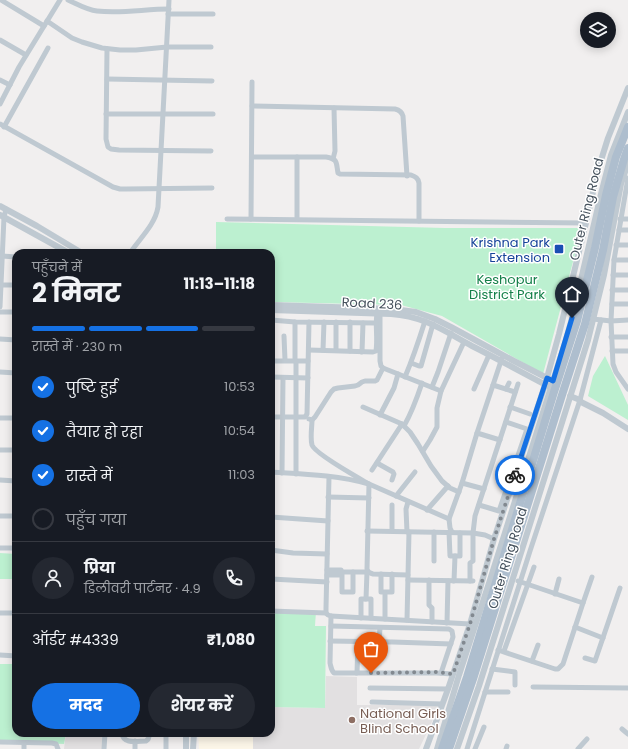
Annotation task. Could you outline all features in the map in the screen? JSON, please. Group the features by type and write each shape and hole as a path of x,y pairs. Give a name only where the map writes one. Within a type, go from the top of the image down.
{"main road":[{"name":"Outer Ring Road","path":"442,749 467,677 577,321 596,248 606,195 616,157 628,127"},
{"name":"Outer Ring Road","path":"449,749 473,679 585,324 603,250 613,197 628,148"}],"street":[{"path":"1,0 72,38 107,49 140,50 167,46 211,47"},
{"path":"0,104 26,56 60,0"},
{"path":"68,0 96,11 213,14"},
{"path":"133,249 154,222 157,215 169,0"},
{"path":"0,40 26,56"},
{"path":"48,48 2,125 113,187 126,189 212,188"},
{"path":"107,49 106,139 108,147 119,150 211,151"},
{"path":"107,79 212,81"},
{"path":"0,80 10,86"},
{"path":"251,219 252,82"},
{"path":"426,749 470,624 494,539 549,383 598,170 608,138 628,88"},
{"path":"252,106 395,109 401,112 403,116 407,176"},
{"path":"333,159 335,151 334,108"},
{"name":"Outer Ring Road","path":"437,749 459,675 532,448 549,383 562,352 572,318 611,155 628,112"},
{"path":"106,114 213,114"},
{"path":"252,157 326,157 333,159 337,163 338,173 340,174 415,176 418,180 419,220"},
{"path":"297,157 297,219"},
{"name":"Outer Ring Road","path":"457,749 479,686 582,359 607,258 621,184 628,163"},
{"path":"628,178 625,207 620,219 614,260 611,321 613,364 616,372 628,389"},
{"path":"0,307 3,207 75,249"},
{"path":"2,216 62,249"},
{"path":"227,219 586,223"},
{"path":"620,219 628,219"},
{"path":"619,230 628,230"},
{"path":"616,245 628,245"},
{"path":"2,256 12,257"},
{"path":"607,258 614,260 628,260"},
{"path":"613,275 628,275"},
{"path":"1,285 12,286"},
{"path":"612,290 628,290"},
{"path":"612,304 628,304"},
{"path":"275,305 393,309 407,310 426,315 453,331 503,355 549,383"},
{"name":"Road 236","path":"275,310 403,315 453,331 464,342 488,355 549,383"},
{"path":"0,312 12,312"},
{"path":"309,350 362,352 376,351 376,323 378,313"},
{"path":"378,313 381,366 441,391"},
{"path":"593,319 611,321 628,320"},
{"path":"275,320 376,323"},
{"path":"501,651 520,582 580,401 601,320"},
{"path":"405,377 419,342 425,321"},
{"path":"295,322 296,474"},
{"path":"305,417 307,414 309,322"},
{"path":"323,350 324,322"},
{"path":"336,322 336,350"},
{"path":"350,322 350,351"},
{"path":"362,352 363,323"},
{"path":"411,363 421,366 433,324"},
{"path":"432,387 453,331"},
{"path":"284,336 285,360"},
{"path":"611,337 628,337"},
{"path":"0,339 12,340"},
{"path":"423,451 437,427 437,408 441,391 464,342"},
{"path":"612,351 628,351"},
{"path":"562,352 582,359"},
{"path":"474,389 488,355"},
{"path":"460,533 460,556 450,556 451,532 449,519 462,483 476,433 503,355"},
{"path":"275,361 308,361"},
{"path":"383,368 375,381 362,382 355,386 338,388 331,392 312,420 311,444 317,452 369,484 449,519"},
{"path":"0,372 12,373"},
{"path":"380,415 394,388 398,374"},
{"path":"275,377 308,378"},
{"path":"282,473 283,378"},
{"path":"372,470 403,425 415,404 422,383"},
{"path":"506,389 509,383"},
{"path":"327,572 341,575 342,572 368,572 429,580 472,581 470,563 473,561 473,533 475,516 518,384"},
{"path":"493,385 515,392"},
{"path":"570,397 580,401 628,429"},
{"path":"363,407 403,425 412,435 442,481 458,492"},
{"path":"510,407 530,414"},
{"path":"275,417 305,417 312,420"},
{"path":"0,418 12,418"},
{"path":"479,505 499,511 527,429 506,422"},
{"path":"476,433 500,440"},
{"path":"532,448 551,455"},
{"path":"0,450 12,450"},
{"path":"377,463 393,472 394,474 392,480"},
{"path":"275,472 329,477 369,484"},
{"path":"396,496 415,472"},
{"path":"326,613 329,477"},
{"path":"0,480 12,481"},
{"path":"462,483 484,489"},
{"path":"366,599 368,572 367,531 369,484"},
{"path":"427,510 448,486"},
{"path":"328,497 369,498"},
{"path":"407,620 408,532 406,509 408,502"},
{"path":"392,504 392,531"},
{"path":"0,516 12,516"},
{"path":"275,517 328,521"},
{"path":"367,531 473,533 485,535 494,539"},
{"path":"434,532 434,561"},
{"path":"0,548 12,548"},
{"path":"275,551 293,553 327,554"},
{"path":"454,581 455,556"},
{"path":"468,749 492,669 501,651 534,567"},
{"path":"342,572 342,592 353,592 353,572"},
{"path":"381,574 381,592 385,593 392,592 392,574"},
{"path":"501,651 558,669 561,667 592,577"},
{"path":"275,579 327,582"},
{"path":"513,579 583,603"},
{"path":"555,594 559,579"},
{"path":"429,580 429,605 432,608 432,622"},
{"path":"448,581 448,623"},
{"path":"585,658 595,662 620,588"},
{"path":"385,593 385,619"},
{"path":"361,618 361,598 371,599 371,618"},
{"path":"275,611 326,613 328,616 470,624"},
{"path":"0,613 12,614"},
{"path":"331,616 330,663 332,671 338,673 453,674"},
{"path":"331,626 449,629 453,633 451,644 441,673"},
{"path":"575,627 603,638"},
{"path":"379,642 380,628"},
{"path":"330,641 451,644"},
{"path":"358,641 358,673"},
{"path":"532,661 538,645"},
{"path":"0,655 12,656"},
{"path":"492,669 515,672 515,685"},
{"path":"534,687 628,688"},
{"path":"370,688 448,689"},
{"path":"485,692 508,692"},
{"path":"372,702 442,704"},
{"path":"475,749 484,727"},
{"path":"622,730 628,734"},
{"path":"442,731 461,736"},
{"path":"104,749 105,737"},
{"path":"122,737 124,740 128,741 146,741 149,737"},
{"path":"166,737 166,749"},
{"path":"186,737 186,749"},
{"path":"193,749 194,737"},
{"path":"578,749 587,739"},
{"path":"135,741 135,749"},
{"path":"0,742 52,743 56,744 58,749"},
{"path":"24,743 24,749"}],"shaded area":[{"name":"National Girls Blind School","path":"326,676 357,677 357,705 440,705 419,749 253,749 253,737 275,737 275,707 325,708"},
{"path":"66,737 103,737 103,749 64,749"},
{"path":"198,737 253,737 253,749 199,749"}],"green space":[{"name":"Keshopur District Park","path":"216,222 445,228 582,228 543,374 442,316 401,305 275,302 275,249 216,249"},
{"path":"605,356 628,405 628,420 588,396 593,376"},
{"path":"0,553 12,554 12,579 0,579"},
{"path":"275,611 316,611 315,626 326,626 325,708 275,707"},
{"path":"0,664 12,664 12,737 65,737 64,744 0,742"}],"way so far":[{"path":"371,673 437,672 453,674 470,624 494,539 515,475"}],"place":[{"name":"Krishna Park Extension","path":"559,249"},
{"name":"National Girls Blind School","path":"352,720"}],"route":[{"path":"515,475 547,378 553,381 572,318"}]}
